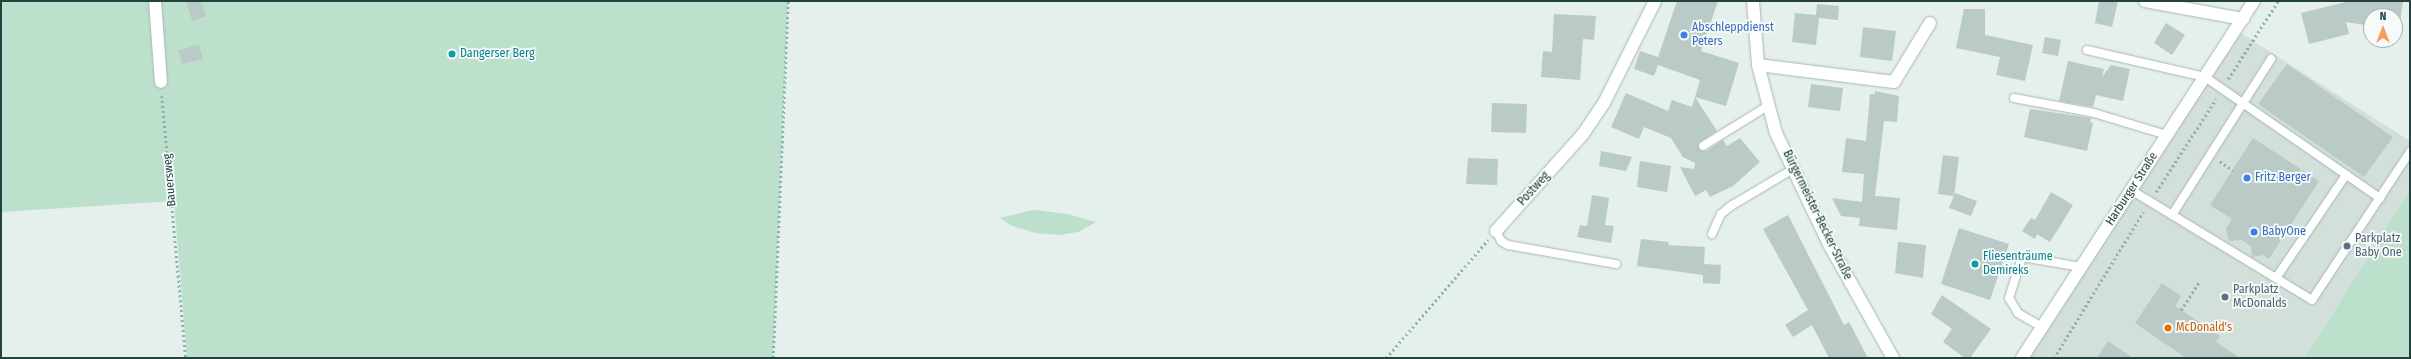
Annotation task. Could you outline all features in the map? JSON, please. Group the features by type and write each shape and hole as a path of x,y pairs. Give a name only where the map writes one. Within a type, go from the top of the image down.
{"street":[{"path":"155,1 161,82"},
{"name":"Postweg","path":"1496,231 1583,134 1604,103 1655,1"},
{"name":"Bürgermeister-Becker-Straße","path":"1753,1 1758,65 1776,133 1828,244 1893,358"},
{"path":"2145,1 2242,19"},
{"name":"Harburger Straße","path":"2022,358 2254,1"},
{"path":"1758,65 1894,82 1930,24"}],"lane":[{"path":"2087,50 2205,77 2380,198"},
{"path":"2172,215 2271,59"},
{"path":"2014,98 2094,113 2167,135"},
{"path":"1703,146 1769,105"},
{"path":"2131,190 2312,300 2410,152"},
{"path":"1712,234 1721,214 1731,206 1793,169"},
{"path":"2276,278 2346,175"},
{"path":"1496,231 1501,241 1508,245 1616,264"},
{"path":"2042,327 2018,313 2009,298 2022,257 2081,267"}],"path":[{"path":"773,358 788,1"},
{"path":"2054,358 2149,202 2278,1"},
{"name":"Bauersweg","path":"161,82 186,358"},
{"path":"1386,358 1496,231"},
{"path":"2181,310 2199,282"}],"shaded area":[{"path":"2236,30 2410,141 2410,189 2305,358 2022,358"}],"green space":[{"path":"1,1 788,1 773,358 187,358 174,201 1,212"},
{"path":"2410,189 2410,358 2304,358 2315,342"},
{"path":"1033,210 1068,214 1096,222 1078,232 1059,235 1035,233 1012,226 1000,218"}],"building":[{"path":"186,1 201,1 206,16 192,21"},
{"path":"1677,1 1718,1 1701,51 1739,63 1726,106 1695,97 1700,80 1658,65 1654,76 1634,69 1640,51 1658,57"},
{"path":"2099,1 2118,1 2112,27 2095,23"},
{"path":"2350,1 2403,1 2402,8 2363,8 2363,25 2346,22 2349,34 2309,44 2301,13"},
{"path":"1817,4 1839,6 1838,20 1819,18 1816,45 1792,42 1795,13 1816,15"},
{"path":"1964,9 1985,9 1985,35 2033,45 2025,81 1996,75 2000,57 1956,48"},
{"path":"1554,14 1596,16 1594,40 1583,39 1580,80 1541,77 1543,51 1552,52"},
{"path":"2166,23 2185,35 2172,55 2154,43"},
{"path":"1863,27 1896,31 1892,61 1860,57"},
{"path":"2045,37 2061,40 2058,56 2042,53"},
{"path":"199,45 203,59 182,64 178,50"},
{"path":"2068,61 2104,69 2102,77 2111,65 2130,69 2123,101 2096,95 2093,107 2059,101"},
{"path":"2287,64 2393,137 2364,177 2258,104"},
{"path":"1811,84 1843,88 1840,111 1808,107"},
{"path":"1875,91 1899,96 1897,122 1884,121 1875,196 1900,198 1897,230 1859,226 1860,218 1841,216 1832,198 1862,202 1864,174 1842,172 1846,138 1866,141 1870,94 1875,94"},
{"path":"1626,93 1668,111 1672,100 1692,107 1695,97 1717,131 1700,142 1699,149 1706,151 1723,140 1727,146 1740,138 1760,162 1733,186 1710,197 1706,190 1695,196 1680,167 1694,169 1695,163 1683,157 1671,138 1644,127 1639,139 1611,127"},
{"path":"1492,103 1527,104 1526,133 1491,132"},
{"path":"2030,109 2091,118 2090,122 2093,123 2087,151 2024,137"},
{"path":"2253,138 2319,181 2269,259 2263,255 2252,257 2251,246 2242,240 2229,241 2226,229 2232,219 2210,205"},
{"path":"1601,151 1632,157 1626,171 1599,166"},
{"path":"1943,155 1959,157 1954,196 1938,194"},
{"path":"1468,158 1498,159 1497,185 1466,184"},
{"path":"1640,161 1671,166 1667,192 1637,187"},
{"path":"2051,192 2073,205 2050,242 2037,234 2035,239 2022,231 2031,218 2035,220"},
{"path":"1955,193 1977,201 1971,216 1949,208"},
{"path":"1592,195 1609,198 1605,225 1614,226 1611,243 1577,237 1580,225 1587,226"},
{"path":"1788,215 1844,325 1849,322 1868,358 1829,358 1812,325 1793,337 1785,325 1808,310 1763,229"},
{"name":"Fliesenträume Demireks","path":"1959,228 2009,244 1990,300 1941,284"},
{"path":"1641,239 1669,242 1668,245 1705,247 1704,264 1721,265 1720,284 1703,283 1703,275 1637,266"},
{"path":"1898,242 1926,245 1923,278 1895,273"},
{"path":"2162,283 2181,296 2175,306 2220,336 2216,342 2240,358 2186,358 2135,323"},
{"path":"1942,295 1991,329 1970,358 1965,358 1943,342 1952,329 1931,314"},
{"path":"2108,341 2133,358 2097,358"}],"place":[{"name":"Abschleppdienst Peters","path":"1684,35"},
{"name":"Dangerser Berg","path":"452,54"},
{"name":"Fritz Berger","path":"2247,178"},
{"name":"BabyOne","path":"2254,232"},
{"name":"Parkplatz Baby One","path":"2347,246"},
{"name":"Fliesenträume Demireks","path":"1975,264"},
{"name":"Parkplatz McDonalds","path":"2225,297"},
{"name":"McDonald's","path":"2168,328"}]}
